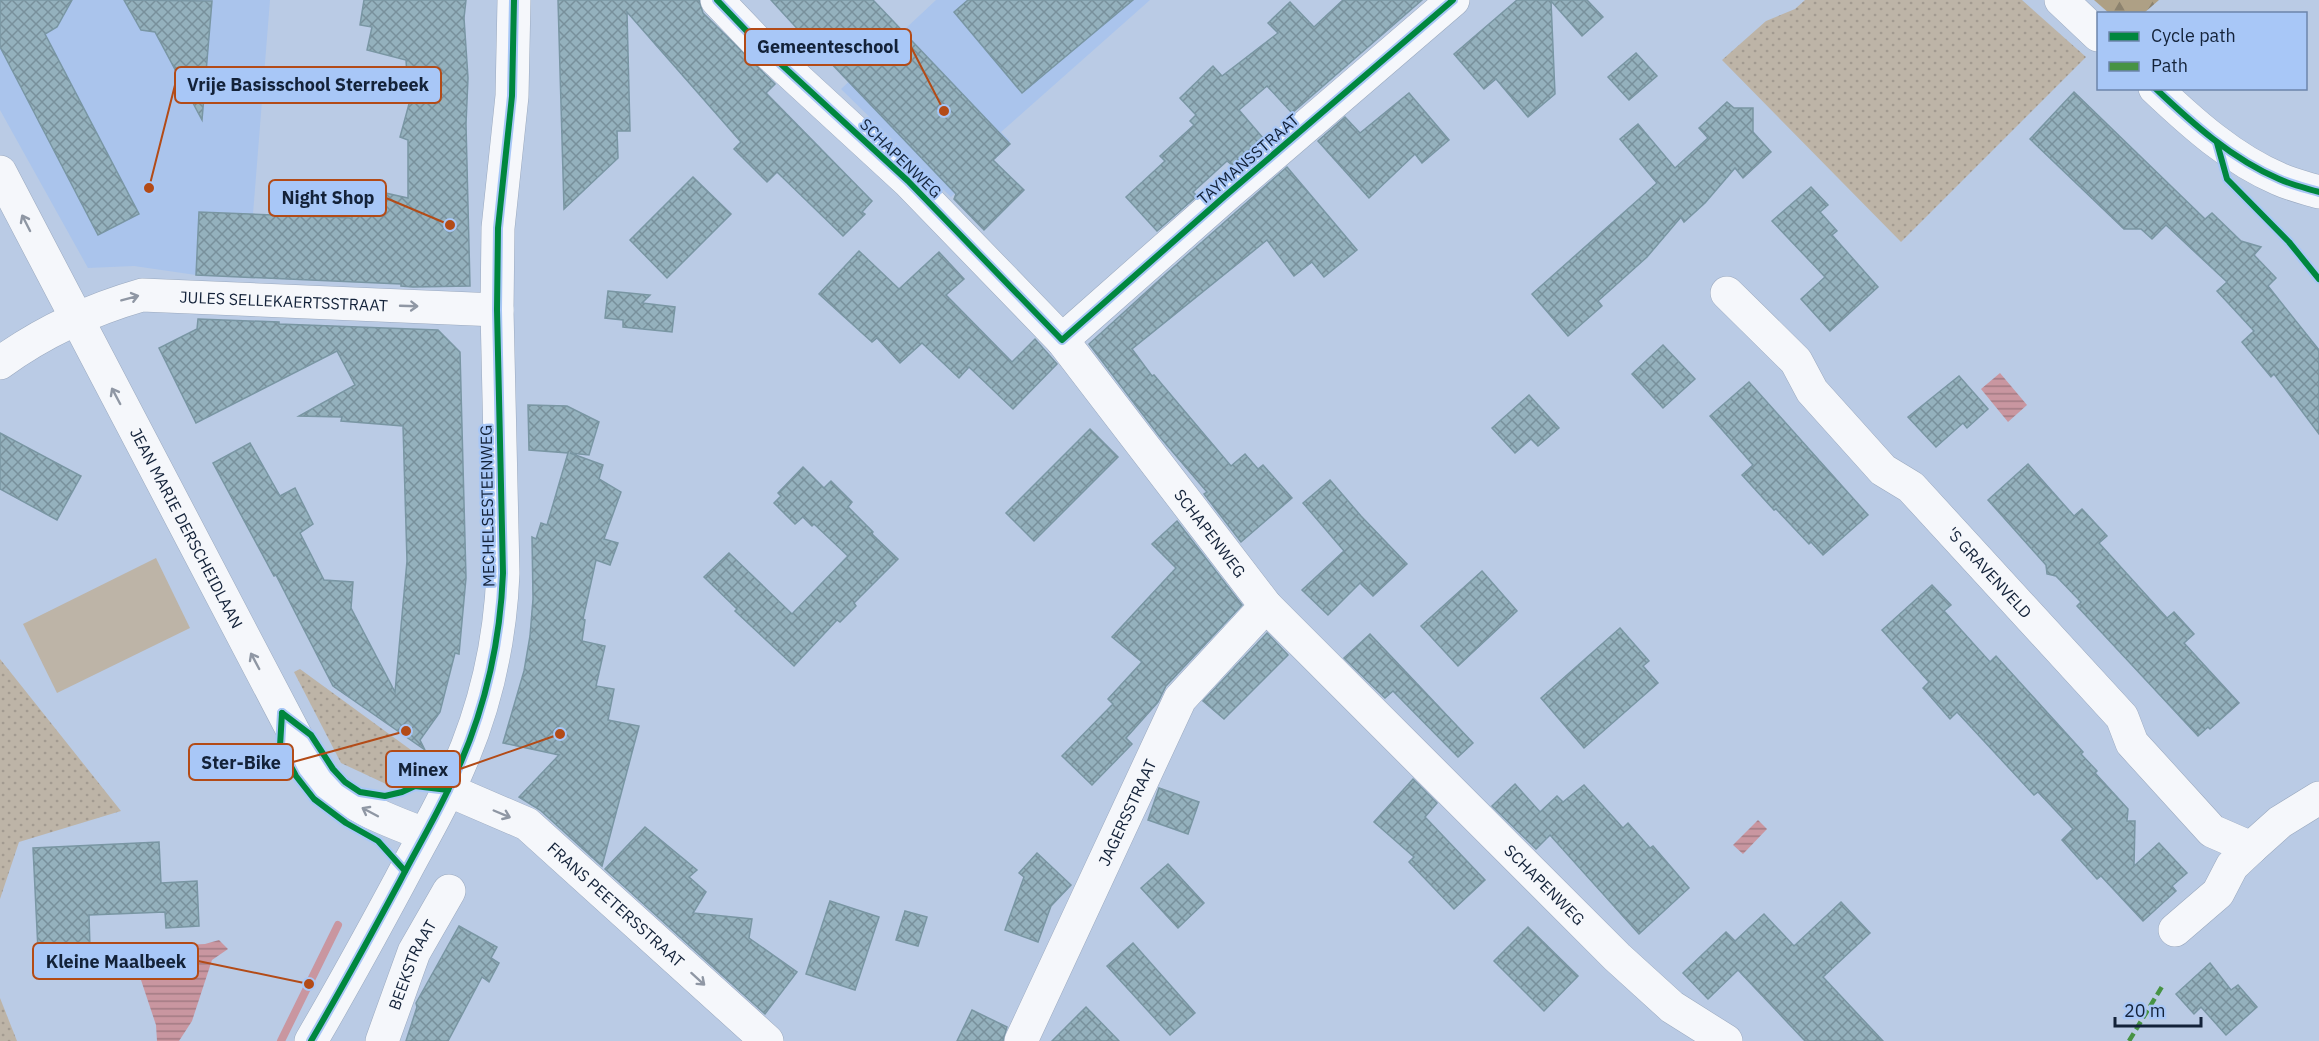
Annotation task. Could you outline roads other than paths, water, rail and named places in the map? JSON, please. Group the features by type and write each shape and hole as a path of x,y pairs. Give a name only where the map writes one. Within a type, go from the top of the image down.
{"street":[{"name":"MECHELSESTEENWEG","path":"311,1041 347,979 448,790 480,710 492,664 502,604 503,573 497,310 498,228 512,96 514,0"},
{"name":"SCHAPENWEG","path":"717,0 759,44 908,181 1062,340 1266,606 1617,957 1672,1008 1726,1041"},
{"name":"TAYMANSSTRAAT","path":"1062,340 1453,0"},
{"path":"2061,0 2097,34"},
{"path":"2157,90 2217,143 2253,166 2279,180 2319,192"},
{"name":"JEAN MARIE DERSCHEIDLAAN","path":"0,172 314,771 327,786 343,798 384,819 424,834"},
{"name":"'S GRAVENVELD","path":"1727,293 1796,361 1812,391 1883,470 1911,487 2122,717 2132,743 2211,831 2251,848"},
{"name":"JULES SELLEKAERTSSTRAAT","path":"0,363 30,341 75,318 107,305 142,295 497,310"},
{"name":"JAGERSSTRAAT","path":"1021,1041 1180,699 1266,606"},
{"name":"FRANS PEETERSSTRAAT","path":"448,790 527,824 767,1041"},
{"path":"2175,930 2218,893 2232,866 2251,848 2280,822 2319,798"},
{"name":"BEEKSTRAAT","path":"382,1041 414,952 449,891"},
{"name":"MECHELSESTEENWEG","path":"323,1041 347,979"}],"waterway":[{"path":"281,1041 338,925"}],"place":[{"name":"Gemeenteschool","path":"944,111"},
{"name":"Vrije Basisschool Sterrebeek","path":"149,188"},
{"name":"Night Shop","path":"450,225"},
{"name":"Ster-Bike","path":"406,731"},
{"name":"Minex","path":"560,734"},
{"name":"Kleine Maalbeek","path":"309,984"}]}
